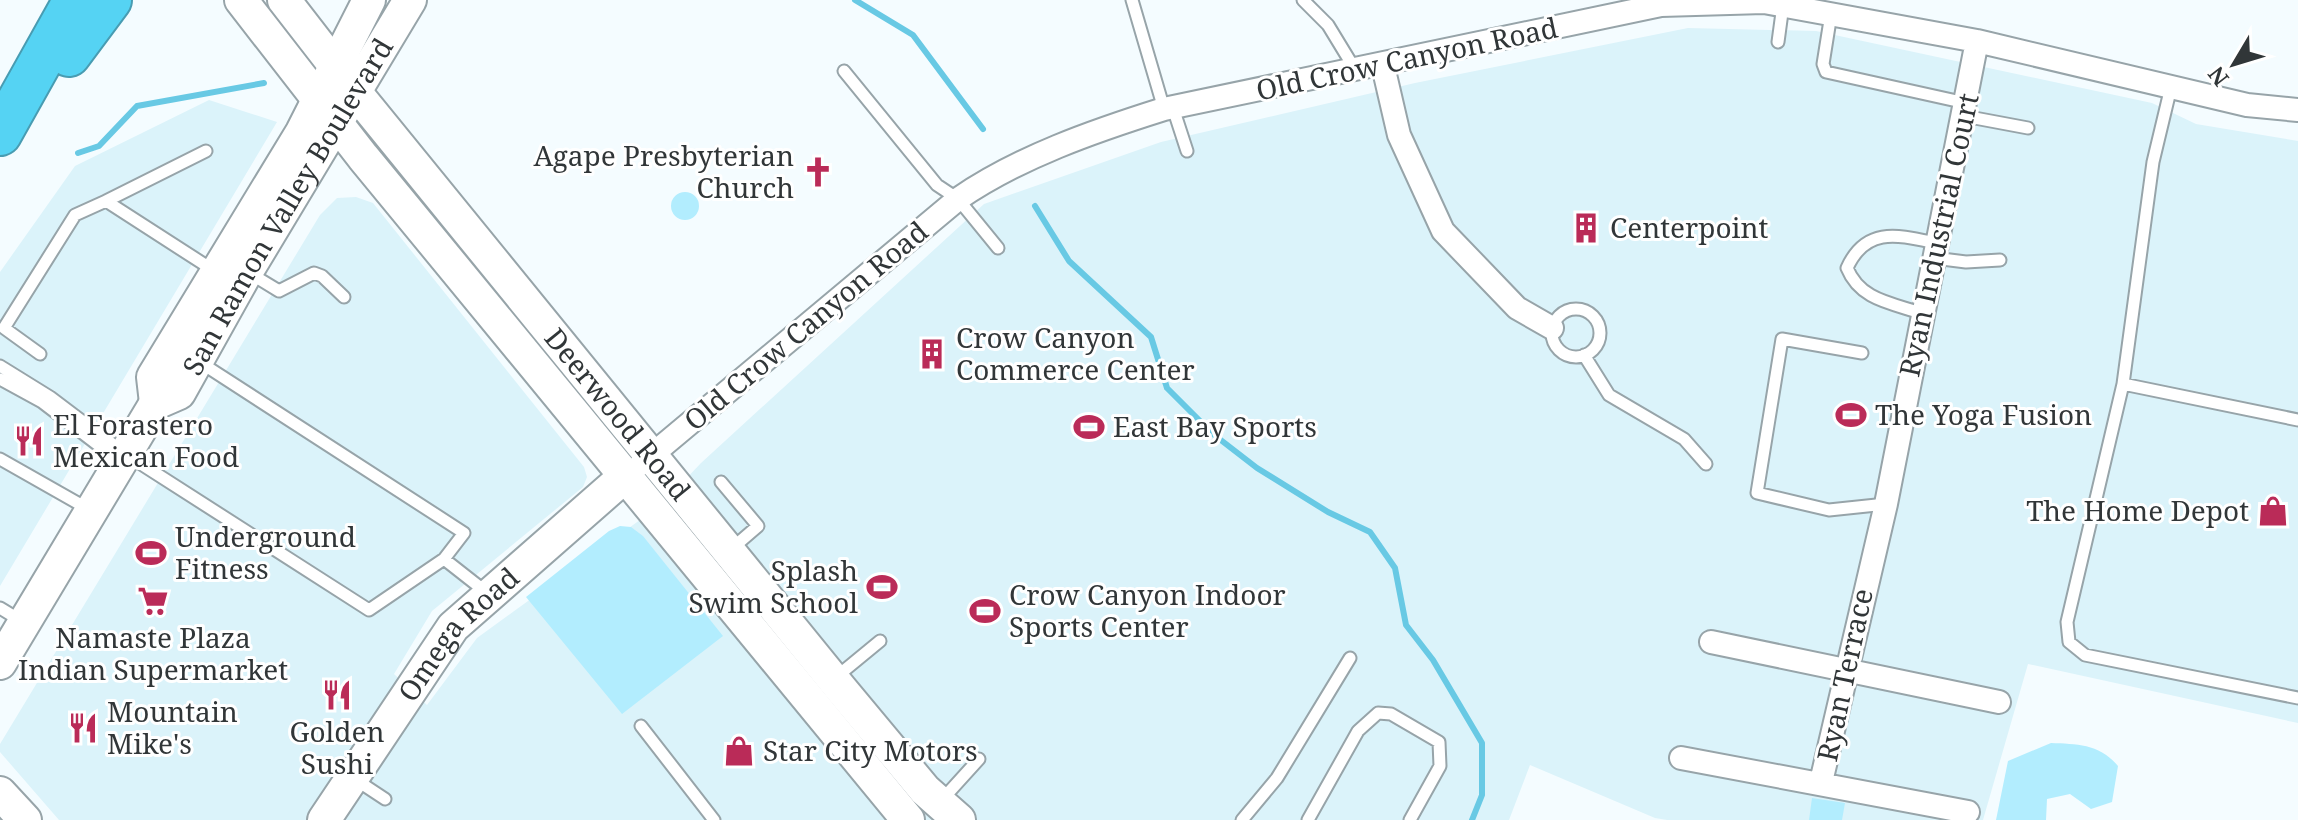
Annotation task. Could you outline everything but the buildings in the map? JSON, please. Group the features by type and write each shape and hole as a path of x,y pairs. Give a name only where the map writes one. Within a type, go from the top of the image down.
{"highway":[{"path":"7,122 75,0"},
{"path":"7,122 73,51 110,0"}],"street":[{"name":"Deerwood Road","path":"241,0 327,112 624,477 819,689 949,811"},
{"name":"Deerwood Road","path":"284,0 356,93 729,551 908,820"},
{"name":"San Ramon Valley Boulevard","path":"156,403 153,377 232,272 327,112 335,66 369,0"},
{"name":"San Ramon Valley Boulevard","path":"327,112 356,93 410,0"},
{"name":"Old Crow Canyon Road","path":"624,477 958,199 987,179 1094,132 1169,108 1383,66 1661,5 1764,2 1977,41 2247,105 2298,110"},
{"name":"Ryan Industrial Court","path":"1868,569 1886,504 1921,313 1977,41"},
{"path":"1383,66 1399,135 1443,231 1517,308 1552,328"},
{"name":"San Ramon Valley Boulevard","path":"0,663 12,616 90,510 156,403 179,393 198,361 232,272"},
{"name":"Omega Road","path":"324,820 344,772 453,627 624,477"},
{"name":"Ryan Terrace","path":"1821,782 1868,569"},
{"path":"1711,642 1999,702"},
{"path":"1681,758 1968,812"},
{"path":"0,793 25,820"}],"lane":[{"path":"1132,0 1187,151"},
{"path":"1303,0 1328,25 1357,71"},
{"path":"1778,42 1783,5"},
{"path":"1831,14 1823,64 1826,72 2028,128"},
{"path":"844,71 937,185 958,199 998,248"},
{"path":"2171,87 2153,162 2123,384 2067,622 2069,642 2085,655 2298,698"},
{"path":"40,354 4,328 75,215 206,151"},
{"path":"106,201 232,272 279,291 314,273 322,276 344,297"},
{"path":"1921,313 1865,294 1853,282 1847,268 1856,248 1877,237 1903,236 1966,262 2000,260"},
{"path":"1572,309 1593,316 1599,338 1584,355 1570,356 1558,349 1552,328 1559,315 1572,309"},
{"path":"1862,353 1782,339 1757,493 1829,510 1886,504"},
{"path":"1584,355 1609,395 1684,439 1706,464"},
{"path":"0,379 42,402 122,458 369,610 444,559 464,533 198,361"},
{"path":"0,366 50,397 122,458"},
{"path":"2123,384 2298,420"},
{"path":"0,459 90,510"},
{"path":"721,482 758,526 729,551"},
{"path":"444,559 490,595"},
{"path":"819,689 880,641"},
{"path":"1242,820 1277,778 1350,658"},
{"path":"1308,820 1358,731 1378,713 1391,714 1439,742 1440,766 1410,820"},
{"path":"641,726 714,820"},
{"path":"949,811 979,759"},
{"path":"344,772 385,799"}],"shaded area":[{"path":"1688,28 1816,31 2152,103 2196,124 2298,141 2298,723 2028,664 1983,820 1667,820 1655,818 1530,765 1509,820 59,820 0,752 0,744 320,215 337,198 356,197 373,203 584,467 587,477 583,487 432,611 394,674 427,705 477,638 662,504 701,463 984,204 1161,142 1415,83"},
{"path":"209,100 277,122 0,586 0,272 75,166"},
{"path":"685,192 695,196 699,206 695,216 685,220 675,216 671,206 675,196"},
{"path":"620,526 631,527 643,536 723,636 622,714 526,597 609,531"},
{"path":"2051,743 2096,749 2111,759 2118,766 2112,802 2091,809 2070,794 2047,799 2046,820 1996,820 2008,761"},
{"path":"1812,798 1845,803 1842,820 1809,820"}],"waterway":[{"path":"855,0 913,35 983,129"},
{"path":"78,153 99,146 137,106 264,83"},
{"path":"1035,206 1069,261 1151,337 1167,388 1213,434 1257,468 1328,512 1370,532 1395,568 1406,625 1433,660 1482,743 1482,795 1472,820"}],"place":[{"name":"Agape Presbyterian Church","path":"818,172"},
{"name":"Centerpoint","path":"1586,228"},
{"name":"Crow Canyon Commerce Center","path":"932,354"},
{"name":"The Yoga Fusion","path":"1851,415"},
{"name":"East Bay Sports","path":"1089,427"},
{"name":"El Forastero Mexican Food","path":"29,441"},
{"name":"The Home Depot","path":"2273,511"},
{"name":"Underground Fitness","path":"151,553"},
{"name":"Splash Swim School","path":"882,587"},
{"name":"Namaste Plaza Indian Supermarket","path":"153,601"},
{"name":"Crow Canyon Indoor Sports Center","path":"985,611"},
{"name":"Golden Sushi","path":"337,695"},
{"name":"Mountain Mike's","path":"83,728"},
{"name":"Star City Motors","path":"739,751"}]}
